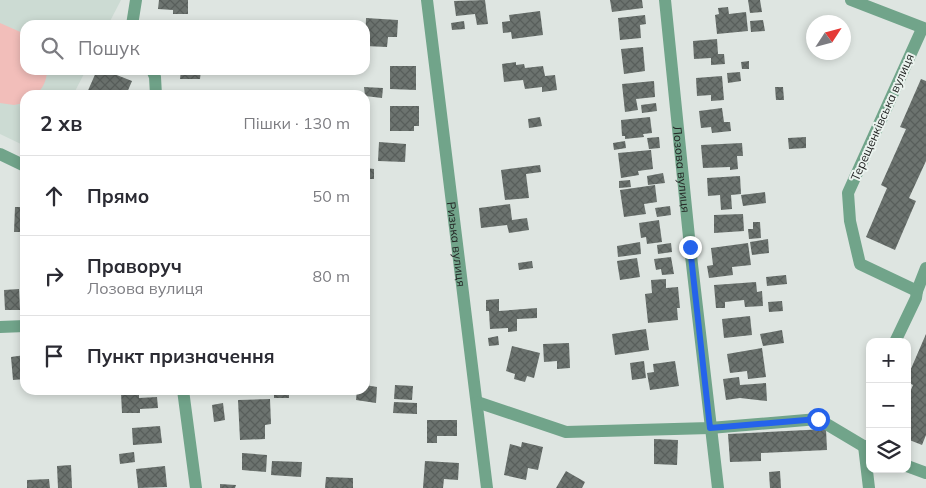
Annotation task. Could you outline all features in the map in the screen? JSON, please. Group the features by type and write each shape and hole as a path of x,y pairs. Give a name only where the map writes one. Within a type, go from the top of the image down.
{"street":[{"path":"133,20 136,0"},
{"name":"Ризька вулиця","path":"427,0 487,488"},
{"name":"Лозова вулиця","path":"665,0 718,488"},
{"path":"851,0 924,29"},
{"path":"880,0 882,13"},
{"name":"Терещенківська вулиця","path":"917,291 860,264 850,221 848,193 924,29"},
{"path":"154,75 156,90"},
{"path":"0,154 20,164"},
{"path":"897,338 916,298 926,268"},
{"path":"0,326 20,326"},
{"path":"184,395 196,488"},
{"path":"477,402 566,432 710,428 818,419 866,447"},
{"path":"911,467 926,473"},
{"path":"868,473 869,488"}],"shaded area":[{"path":"0,0 121,0 111,20 20,20 20,75 83,75 76,90 20,90 20,144 0,134"},
{"path":"0,23 20,32 20,75 47,75 41,90 20,90 20,104 0,103"}],"building":[{"path":"159,0 188,0 188,14 173,14 173,10 158,9"},
{"path":"485,0 488,24 477,25 475,14 456,16 454,1"},
{"path":"610,0 642,0 643,8 612,12"},
{"path":"748,0 760,0 762,12 750,13"},
{"path":"728,7 729,14 746,12 748,31 717,34 715,15 719,14 718,8"},
{"path":"540,11 543,35 512,39 511,32 503,33 502,22 510,21 509,15"},
{"path":"645,15 646,24 640,25 641,38 620,40 618,18"},
{"path":"366,18 398,20 397,37 388,37 387,47 370,46 370,20 366,20"},
{"path":"763,20 765,31 751,32 750,21"},
{"path":"464,21 465,29 452,30 451,23"},
{"path":"717,39 718,54 724,54 725,64 711,65 711,58 694,59 693,41"},
{"path":"643,47 645,71 624,74 621,49"},
{"path":"749,61 749,69 742,69 741,62"},
{"path":"516,62 516,65 524,64 525,68 543,66 545,76 555,75 557,90 542,92 542,87 525,89 523,80 504,82 502,64"},
{"path":"390,66 416,66 416,90 390,89"},
{"path":"740,72 741,81 728,83 727,73"},
{"path":"95,75 117,75 132,81 128,90 88,90"},
{"path":"180,75 200,75 200,79 180,79"},
{"path":"722,76 724,100 711,101 711,95 697,96 696,78"},
{"path":"921,79 926,81 926,161 909,198 916,201 895,250 866,237 887,188 881,185 906,129 900,127"},
{"path":"654,81 655,97 636,99 638,110 625,112 622,84"},
{"path":"364,87 383,88 382,98 370,97 370,90 364,90"},
{"path":"775,87 783,87 784,100 776,100"},
{"path":"656,103 657,111 642,113 641,105"},
{"path":"390,106 419,106 419,126 414,126 414,131 390,131"},
{"path":"722,108 724,122 730,122 731,131 712,133 711,127 701,128 699,111"},
{"path":"540,117 542,126 529,128 528,119"},
{"path":"650,117 652,133 643,134 644,137 625,139 625,136 622,136 621,120"},
{"path":"659,137 660,148 649,149 647,138"},
{"path":"806,137 806,148 789,149 788,138"},
{"path":"625,141 626,148 614,150 613,143"},
{"path":"379,142 406,144 405,162 378,161"},
{"path":"742,143 743,156 737,156 738,169 730,170 730,167 703,168 701,145"},
{"path":"651,150 653,169 638,171 639,175 621,178 618,153"},
{"path":"540,165 541,172 526,174 529,198 505,200 501,170"},
{"path":"370,169 374,169 374,179 370,179"},
{"path":"663,173 665,183 648,185 647,176"},
{"path":"740,176 741,194 731,195 732,209 721,210 720,195 708,196 707,178"},
{"path":"630,180 631,187 619,188 619,181"},
{"path":"655,185 657,202 644,204 646,214 624,217 620,190"},
{"path":"765,192 766,203 743,206 741,195"},
{"path":"510,204 512,220 527,218 529,230 509,233 507,225 481,228 479,208"},
{"path":"670,206 671,215 657,217 655,208"},
{"path":"15,207 20,207 20,232 14,232"},
{"path":"743,214 744,231 714,233 714,215"},
{"path":"659,220 662,242 647,244 646,237 641,238 639,223"},
{"path":"753,222 760,222 761,238 749,239 748,229 753,229"},
{"path":"768,239 769,253 752,255 750,242"},
{"path":"640,242 641,254 618,257 617,246"},
{"path":"671,243 672,252 658,254 657,245"},
{"path":"748,243 751,265 732,267 733,275 709,278 707,266 713,265 711,248"},
{"path":"671,257 674,274 662,275 661,269 656,270 654,259"},
{"path":"637,258 640,277 620,280 617,261"},
{"path":"532,261 533,268 519,270 518,263"},
{"path":"786,275 787,284 767,286 766,277"},
{"path":"666,279 666,288 678,287 680,308 677,308 678,320 648,323 645,294 652,293 651,280"},
{"path":"756,282 757,292 762,291 763,306 745,307 744,300 725,302 725,308 716,308 714,285"},
{"path":"19,289 20,310 5,310 4,290"},
{"path":"499,299 499,311 537,308 537,318 517,319 517,331 508,332 508,328 490,329 489,311 486,311 486,300"},
{"path":"782,301 783,311 769,312 768,302"},
{"path":"750,316 752,335 724,338 722,319"},
{"path":"646,329 649,350 615,355 612,334"},
{"path":"782,330 784,343 763,346 760,334"},
{"path":"926,334 926,435 922,445 911,441 911,390 913,385 911,384 911,369"},
{"path":"498,336 499,345 489,346 488,338"},
{"path":"569,343 570,368 557,369 557,361 544,362 543,344"},
{"path":"512,346 540,353 534,378 527,376 525,382 514,379 515,374 506,371"},
{"path":"762,348 766,377 748,379 747,371 730,373 727,354"},
{"path":"20,356 20,379 13,380 11,357"},
{"path":"644,361 646,378 632,380 630,363"},
{"path":"675,361 679,386 650,390 647,373 654,372 653,364"},
{"path":"739,377 740,385 766,383 767,401 740,398 726,400 723,379"},
{"path":"395,385 413,386 412,400 394,399"},
{"path":"370,386 377,387 376,403 356,400 356,395 370,395"},
{"path":"121,395 139,395 139,398 157,397 158,408 140,409 140,413 122,413"},
{"path":"274,395 289,395 289,398 274,398"},
{"path":"270,399 271,424 265,425 265,439 240,440 238,400"},
{"path":"394,402 417,403 417,414 393,413"},
{"path":"223,403 225,420 214,422 212,405"},
{"path":"427,420 457,420 457,436 437,436 437,443 427,443"},
{"path":"160,426 162,443 133,445 132,428"},
{"path":"826,429 827,450 761,453 761,461 730,462 728,434"},
{"path":"654,439 678,440 677,465 654,464"},
{"path":"522,442 543,447 538,470 528,468 526,480 504,475 510,444 521,447"},
{"path":"134,452 135,462 120,464 119,454"},
{"path":"242,453 267,455 266,472 242,470"},
{"path":"272,461 302,462 301,477 271,475"},
{"path":"425,461 459,463 458,480 444,479 443,488 423,488"},
{"path":"71,465 72,488 58,488 57,466"},
{"path":"165,466 167,487 138,488 136,469"},
{"path":"566,471 585,482 582,488 556,488"},
{"path":"780,471 781,488 770,488 769,472"},
{"path":"326,477 353,478 353,488 325,488"},
{"path":"49,479 50,488 27,488 27,480"},
{"path":"220,484 236,485 235,488 220,488"}],"route":[{"path":"690,247 710,428 818,419"}]}
